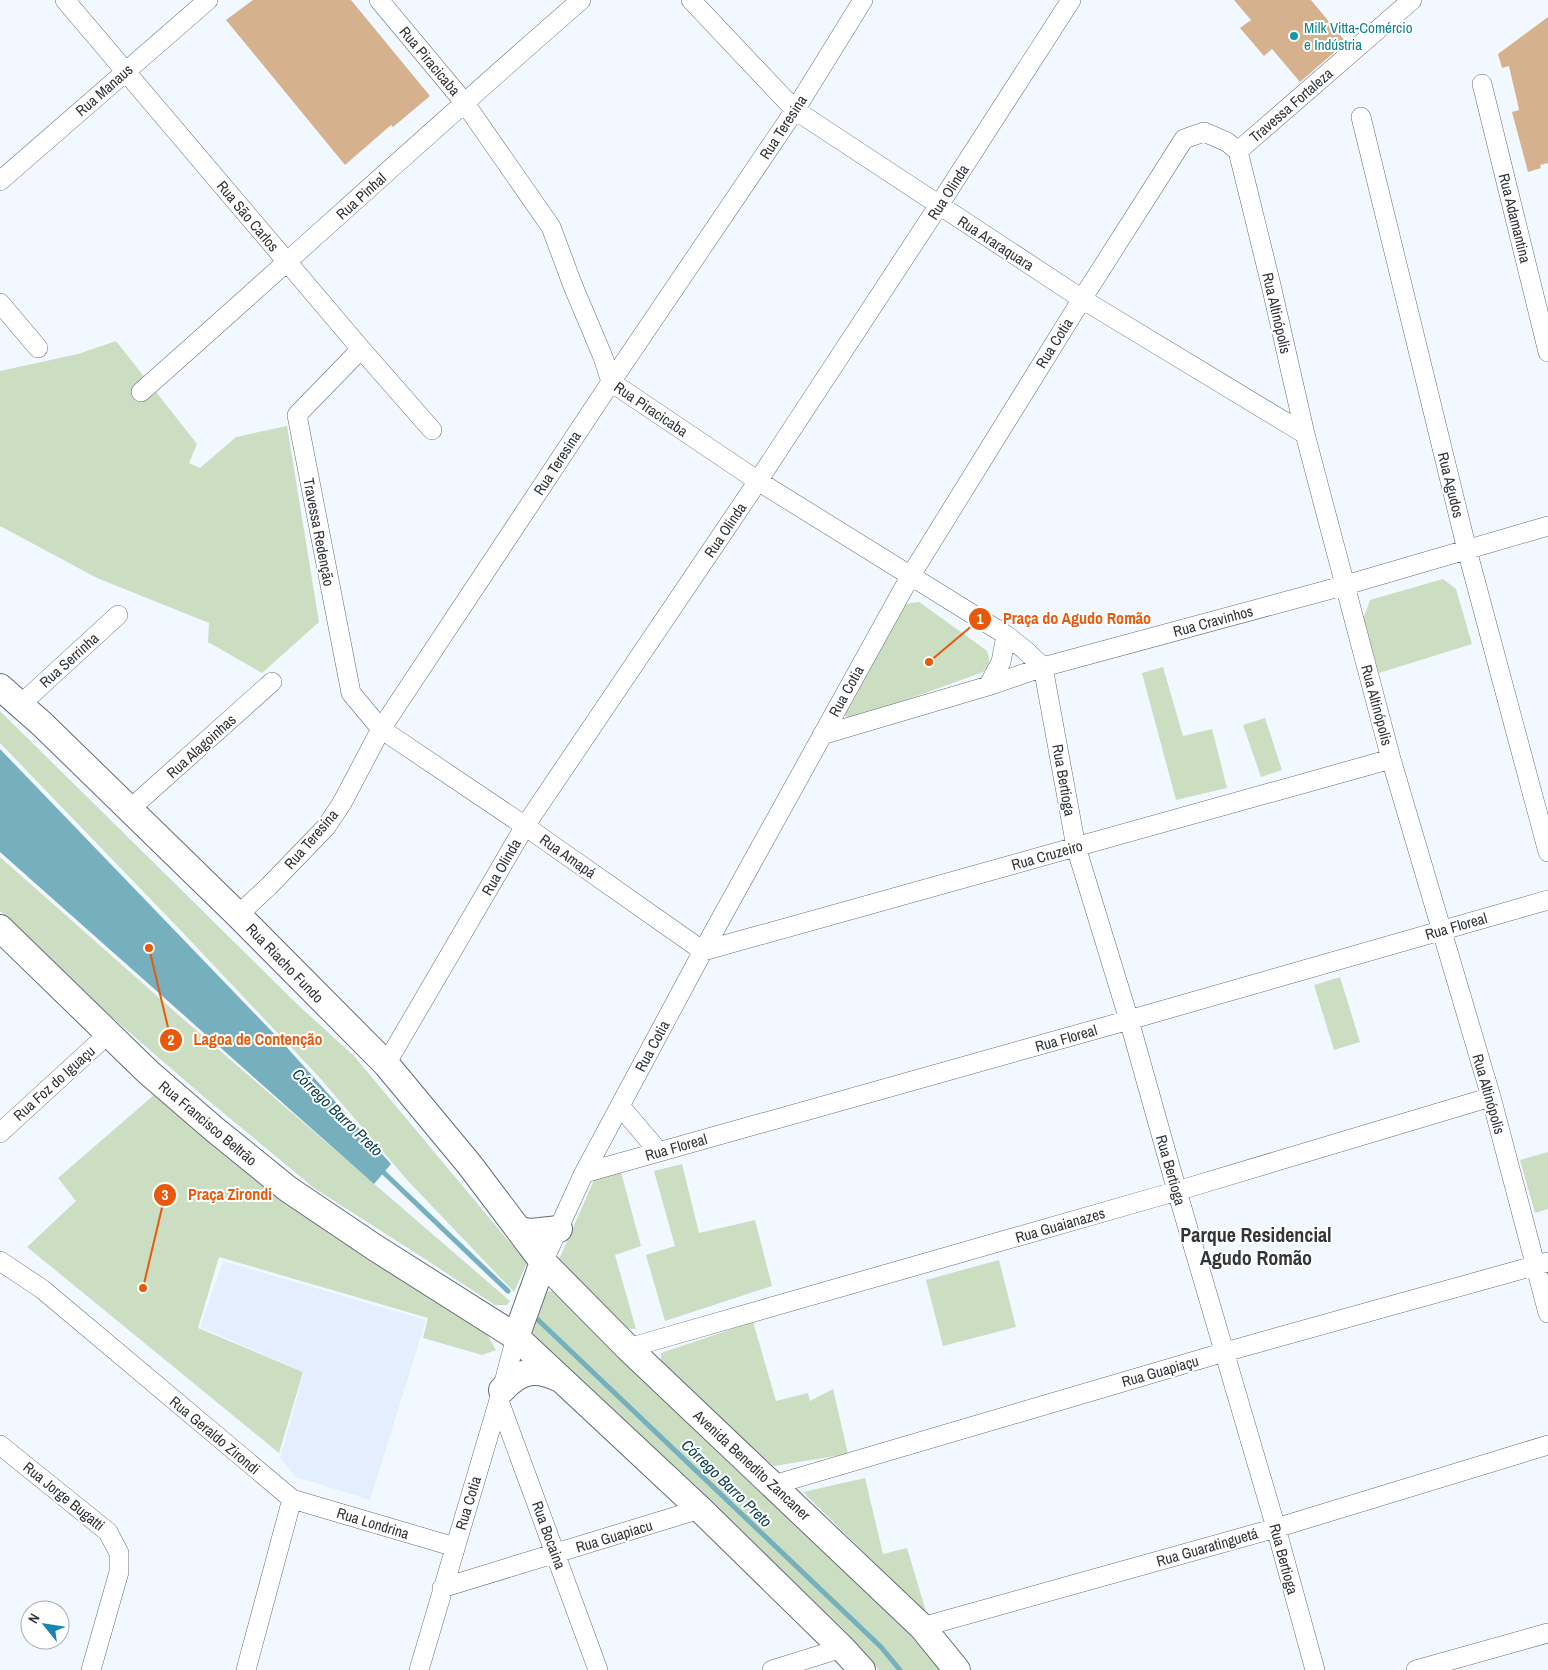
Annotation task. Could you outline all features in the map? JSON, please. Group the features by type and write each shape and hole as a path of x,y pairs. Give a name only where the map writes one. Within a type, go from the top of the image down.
{"main road":[{"name":"Rua Riacho Fundo","path":"0,687 42,724 238,915 386,1064 469,1164 544,1262"},
{"name":"Rua Francisco Beltrão","path":"0,928 148,1072 288,1189 374,1247 516,1337"},
{"path":"519,1230 531,1232 559,1229"},
{"path":"544,1262 516,1337 700,1509 842,1648 862,1670"},
{"name":"Avenida Benedito Zancaner","path":"544,1262 628,1348 922,1628 957,1670"},
{"path":"500,1396 511,1380 522,1374 535,1371 548,1373 560,1379"}],"street":[{"name":"Rua São Carlos","path":"65,0 361,350 432,430"},
{"name":"Rua Manaus","path":"0,181 208,0"},
{"name":"Rua Piracicaba","path":"380,0 464,102 551,227 603,357 611,382 758,481 1006,635 1043,667"},
{"name":"Rua Pinhal","path":"141,392 287,263 464,102 581,0"},
{"name":"Rua Araraquara","path":"690,0 795,110 1082,299 1305,434"},
{"name":"Rua Teresina","path":"238,915 269,886 326,826 342,803 381,729 611,382 795,110 863,0"},
{"name":"Rua Olinda","path":"386,1064 525,826 758,481 1071,0"},
{"name":"Travessa Fortaleza","path":"1238,151 1412,0"},
{"name":"Rua Adamantina","path":"1482,84 1548,352"},
{"name":"Rua Agudos","path":"1361,117 1467,550 1548,852"},
{"name":"Rua Cotia","path":"544,1262 584,1173 703,950 911,575 1082,299 1184,139 1204,132 1227,142 1238,151"},
{"name":"Rua Altinópolis","path":"1238,151 1305,434 1391,759 1542,1264 1548,1313"},
{"path":"0,304 38,348"},
{"name":"Travessa Redenção","path":"361,350 296,415 351,692 381,729"},
{"name":"Rua Cravinhos","path":"822,735 988,686 1043,667 1346,585 1548,526"},
{"name":"Rua Serrinha","path":"20,705 118,616"},
{"path":"988,686 1001,662 1006,635"},
{"name":"Rua Bertioga","path":"1043,667 1076,847 1129,1020 1177,1192 1276,1528 1315,1670"},
{"name":"Rua Alagoinhas","path":"130,810 272,682"},
{"name":"Rua Amapá","path":"381,729 525,826 703,950"},
{"name":"Rua Cruzeiro","path":"703,950 1391,759"},
{"name":"Rua Floreal","path":"584,1173 1548,900"},
{"name":"Rua Foz do Iguaçu","path":"0,1133 108,1034"},
{"name":"Rua Guaianazes","path":"628,1348 1177,1192 1491,1097"},
{"path":"620,1106 659,1152"},
{"name":"Rua Geraldo Zirondi","path":"0,1261 42,1289 292,1499"},
{"name":"Rua Guapiaçu","path":"773,1485 1225,1352 1542,1264"},
{"name":"Rua Cotia","path":"419,1670 516,1337"},
{"name":"Rua Bocaina","path":"500,1396 598,1670"},
{"name":"Rua Jorge Bugatti","path":"0,1445 108,1532 119,1553 119,1572 90,1670"},
{"name":"Rua Guaratinguetá","path":"922,1628 1276,1528 1548,1445"},
{"path":"246,1670 292,1499"},
{"name":"Rua Londrina","path":"292,1499 455,1548"},
{"name":"Rua Guapiacu","path":"442,1588 700,1509"},
{"path":"1416,1670 1548,1633"},
{"path":"772,1670 842,1648"}],"shaded area":[{"path":"223,1261 426,1320 370,1500 296,1477 280,1458 304,1372 200,1327"}],"green space":[{"path":"116,341 197,444 189,463 200,468 236,437 287,426 319,622 262,673 208,642 209,623 97,578 0,526 0,371 78,354"},
{"path":"1443,579 1456,589 1472,644 1379,673 1363,619 1370,600"},
{"path":"919,602 986,650 989,656 987,666 983,672 854,719 845,716 844,708 900,607"},
{"path":"1163,667 1183,736 1212,729 1227,788 1176,800 1142,673"},
{"path":"0,711 298,1005 354,1056 527,1263 514,1292 408,1181 319,1077 0,743"},
{"path":"1265,718 1282,770 1261,777 1243,725"},
{"path":"0,857 174,1011 510,1301 507,1305 495,1305 314,1188 197,1091 84,993 0,911"},
{"path":"1340,977 1360,1042 1334,1050 1314,985"},
{"path":"154,1095 358,1252 487,1334 496,1350 482,1355 423,1338 428,1318 219,1257 198,1328 303,1372 279,1453 27,1247 76,1201 58,1178"},
{"path":"1548,1152 1548,1209 1535,1213 1520,1160"},
{"path":"682,1164 699,1233 755,1220 772,1286 665,1321 646,1255 675,1246 654,1171"},
{"path":"621,1172 641,1246 615,1255 636,1329 622,1328 557,1264 594,1180"},
{"path":"999,1260 1016,1327 943,1346 926,1280"},
{"path":"552,1291 780,1499 947,1670 879,1670 844,1630 683,1475 577,1383 535,1339 529,1324 545,1292"},
{"path":"753,1322 776,1401 808,1393 810,1401 833,1389 848,1454 774,1466 661,1367 661,1353"},
{"path":"865,1478 883,1554 907,1548 927,1615 803,1492"}],"water":[{"path":"0,749 283,1043 391,1164 374,1184 0,852"}],"building":[{"path":"253,0 351,0 430,96 393,127 391,125 345,165 226,20"},
{"name":"Milk Vitta-Comércio e Indústria","path":"1234,0 1311,0 1346,42 1300,82 1272,49 1264,56 1240,28 1251,20"},
{"path":"1548,17 1548,163 1540,165 1541,168 1528,172 1512,112 1519,110 1509,66 1502,68 1498,54"}],"waterway":[{"name":"Córrego Barro Preto","path":"380,1169 508,1291"},
{"name":"Córrego Barro Preto","path":"535,1317 881,1647 900,1670"}],"place":[{"name":"Milk Vitta-Comércio e Indústria","path":"1294,36"},
{"name":"Praça do Agudo Romão","path":"929,662"},
{"name":"Lagoa de Contenção","path":"149,948"},
{"name":"Praça Zirondi","path":"143,1288"}],"district":[{"name":"Parque Residencial Agudo Romão","path":"1256,1246"}]}
